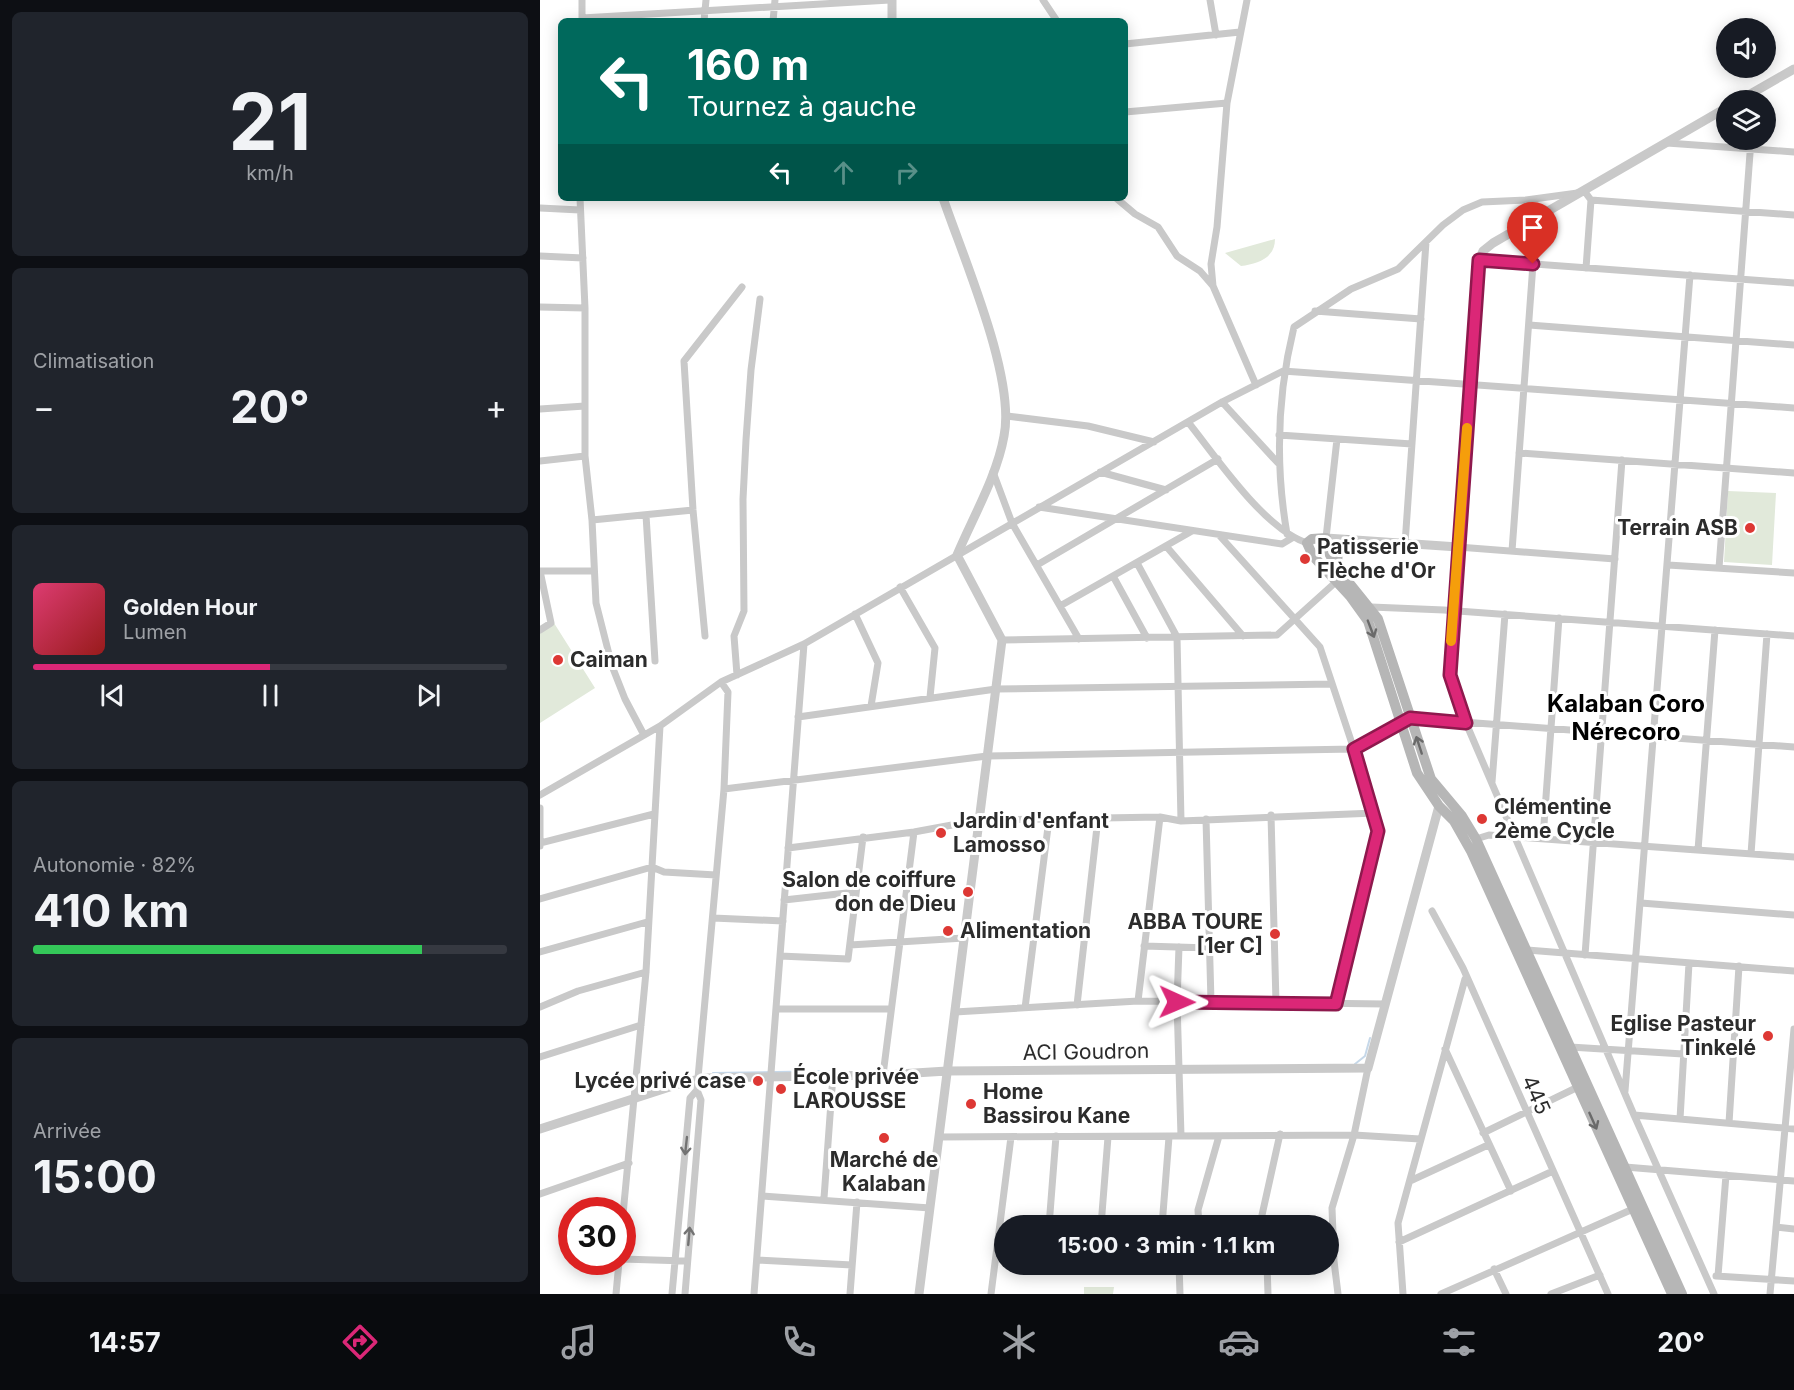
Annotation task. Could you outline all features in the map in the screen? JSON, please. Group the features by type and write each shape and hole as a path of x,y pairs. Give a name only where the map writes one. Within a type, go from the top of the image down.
{"main road":[{"path":"1405,721 1383,630 1371,607 1337,568 1330,555 1326,538 1312,539 1307,543 1313,556 1337,581 1368,621 1405,721 1427,772 1465,838 1672,1294"},
{"path":"1337,568 1338,550 1348,540"},
{"path":"1442,801 1462,816 1476,839 1682,1294"}],"street":[{"path":"582,0 582,18"},
{"path":"704,18 706,0"},
{"path":"597,18 705,11 775,3 891,0 892,18"},
{"path":"1043,0 1055,18"},
{"path":"1210,0 1215,35"},
{"path":"1247,0 1227,103 1218,218 1210,264 1213,286 1256,385"},
{"path":"773,18 775,3"},
{"path":"1128,44 1240,32"},
{"path":"1763,90 1794,69"},
{"path":"1128,112 1227,103"},
{"path":"1714,1294 1624,1094 1492,785 1466,723 1450,675 1479,260 1487,247 1588,196 1667,143 1716,114"},
{"path":"1667,143 1716,147"},
{"path":"1719,568 1750,150"},
{"path":"1765,150 1794,152"},
{"path":"1586,268 1588,196"},
{"path":"1290,536 1278,463 1283,370 1294,327 1351,289 1398,269 1463,210 1482,202 1588,196 1794,215"},
{"path":"580,201 585,308 585,456 592,520 596,603 612,666 625,699 644,735"},
{"path":"944,201 994,347 1007,416 1004,437 993,472 957,555"},
{"path":"1120,201 1135,214 1158,227 1178,256 1200,271 1213,286"},
{"path":"540,208 580,210"},
{"path":"1405,544 1426,242"},
{"path":"540,256 583,258"},
{"path":"1479,260 1794,283"},
{"path":"1512,551 1533,264"},
{"path":"1624,1094 1630,1050 1690,275"},
{"path":"705,636 693,510 684,361 742,287"},
{"path":"737,675 734,636 744,611 743,499 746,440 751,370 760,299"},
{"path":"540,307 585,308"},
{"path":"1315,311 1421,319"},
{"path":"1529,325 1794,345"},
{"path":"540,795 660,726 721,682 804,644 1222,402 1283,370 1794,408"},
{"path":"1222,402 1278,463"},
{"path":"540,409 585,406"},
{"path":"1007,416 1089,426 1154,442"},
{"path":"1188,422 1241,487 1290,536 1307,543"},
{"path":"1279,435 1412,444"},
{"path":"1337,439 1326,538 1615,559"},
{"path":"1519,453 1794,473"},
{"path":"540,461 585,456"},
{"path":"1037,565 1218,459"},
{"path":"1585,955 1622,460"},
{"path":"993,472 1012,523 1079,639"},
{"path":"1100,472 1166,490"},
{"path":"1039,507 1282,544 1290,536"},
{"path":"592,520 693,510"},
{"path":"646,515 656,661"},
{"path":"1060,606 1192,531"},
{"path":"1219,535 1320,647 1375,813 1378,831 1336,1004"},
{"path":"1166,546 1243,636"},
{"path":"919,1294 1002,640 957,555"},
{"path":"1137,563 1177,637 1180,820"},
{"path":"1668,565 1794,573"},
{"path":"540,630 551,623 540,571 594,571"},
{"path":"1113,576 1147,638"},
{"path":"1002,640 1277,635 1337,581"},
{"path":"900,587 935,648 930,697"},
{"path":"1371,607 1453,610 1794,636"},
{"path":"855,614 878,663 871,706"},
{"path":"1492,785 1505,614"},
{"path":"1543,838 1559,618"},
{"path":"1698,850 1714,630"},
{"path":"1751,854 1767,634"},
{"path":"754,1294 804,644"},
{"path":"685,1294 701,1100 698,1078 724,789 728,692 721,682"},
{"path":"798,717 996,689 1332,684"},
{"path":"724,789 987,756 1354,749 1405,721 1497,725 1794,747"},
{"path":"625,1197 646,972 647,922 660,726"},
{"path":"1338,1294 1332,1208 1354,1135 1368,1068 1442,801"},
{"path":"540,808 540,845 654,814"},
{"path":"788,848 914,832 979,820 1160,817 1180,820 1375,813"},
{"path":"1271,815 1276,1003"},
{"path":"1138,1001 1160,817"},
{"path":"1077,1005 1098,818"},
{"path":"1025,1008 1049,819"},
{"path":"1206,819 1211,1002"},
{"path":"884,1075 890,1009 914,832"},
{"path":"1476,839 1489,834 1794,857"},
{"path":"780,956 848,959 863,837"},
{"path":"540,899 652,867 664,872 716,875"},
{"path":"784,900 856,892"},
{"path":"1641,903 1794,915"},
{"name":"445","path":"1432,911 1465,978 1608,1294"},
{"path":"713,918 783,921"},
{"path":"540,952 647,922"},
{"path":"850,945 964,938"},
{"path":"1144,946 1210,948"},
{"path":"1179,948 1177,1002 1181,1136"},
{"path":"1527,950 1794,971"},
{"path":"1680,1119 1689,963"},
{"path":"1729,1124 1739,966"},
{"path":"540,1007 578,991 646,972"},
{"path":"1403,1294 1398,1223 1465,978"},
{"path":"955,1012 1138,1001 1385,1004"},
{"path":"776,1009 890,1009"},
{"path":"540,1057 641,1025"},
{"path":"1770,1294 1785,1128 1792,1077 1794,1029"},
{"path":"1570,1047 1683,1054"},
{"path":"1445,1049 1482,1133 1511,1191"},
{"name":"ACI Goudron","path":"540,1129 698,1078 884,1075 947,1071 1368,1068"},
{"path":"824,1198 833,1075"},
{"path":"1482,1133 1578,1087"},
{"path":"672,1294 690,1098 698,1090"},
{"path":"1634,1115 1794,1129"},
{"path":"939,1137 1169,1137 1281,1134 1420,1139"},
{"path":"1262,1215 1281,1134"},
{"path":"1050,1215 1056,1136"},
{"path":"1198,1215 1219,1136"},
{"path":"1001,1215 1011,1137"},
{"path":"1102,1215 1108,1137"},
{"path":"1163,1215 1169,1137"},
{"path":"1410,1181 1488,1145"},
{"path":"921,1160 936,1161"},
{"path":"540,1194 628,1163"},
{"path":"1625,1167 1794,1181"},
{"path":"1400,1242 1553,1172"},
{"path":"1718,1276 1726,1175"},
{"path":"762,1196 824,1198 930,1208"},
{"path":"850,1294 857,1202"},
{"path":"1441,1294 1633,1209"},
{"path":"1776,1227 1794,1229"},
{"path":"636,1260 686,1262"},
{"path":"757,1260 852,1265"},
{"path":"991,1294 994,1268"},
{"path":"1494,1269 1506,1294"},
{"path":"616,1294 618,1275"},
{"path":"1179,1275 1180,1294"},
{"path":"1267,1275 1268,1294"},
{"path":"1554,1293 1600,1275"},
{"path":"1707,1278 1718,1276 1794,1281"}],"green space":[{"path":"1275,239 1269,255 1253,264 1241,266 1225,253"},
{"name":"Terrain ASB","path":"1728,491 1776,493 1772,565 1724,562"},
{"name":"Caiman","path":"554,623 595,688 540,723 540,631"},
{"path":"1084,1287 1114,1287 1113,1294 1084,1294"}],"waterway":[{"path":"1355,1064 1365,1056 1370,1038"},
{"path":"713,1073 833,1071"},
{"path":"659,1084 689,1077"}],"slow traffic":[{"path":"1451,641 1467,428"}],"place":[{"name":"Terrain ASB","path":"1750,528"},
{"name":"Patisserie Flèche d'Or","path":"1305,559"},
{"name":"Caiman","path":"558,660"},
{"name":"Clémentine 2ème Cycle","path":"1482,819"},
{"name":"Jardin d'enfant Lamosso","path":"941,833"},
{"name":"Salon de coiffure don de Dieu","path":"968,892"},
{"name":"Alimentation","path":"948,931"},
{"name":"ABBA TOURE [1er C]","path":"1275,934"},
{"name":"Eglise Pasteur Tinkelé","path":"1768,1036"},
{"name":"Lycée privé case","path":"758,1081"},
{"name":"École privée LAROUSSE","path":"781,1089"},
{"name":"Home Bassirou Kane","path":"971,1104"},
{"name":"Marché de Kalaban","path":"884,1138"}],"district":[{"name":"Kalaban Coro Nérecoro","path":"1626,718"}],"route":[{"path":"1177,1002 1336,1004 1378,831 1375,813 1354,749 1410,718 1466,723 1450,675 1479,260 1533,264"}]}
